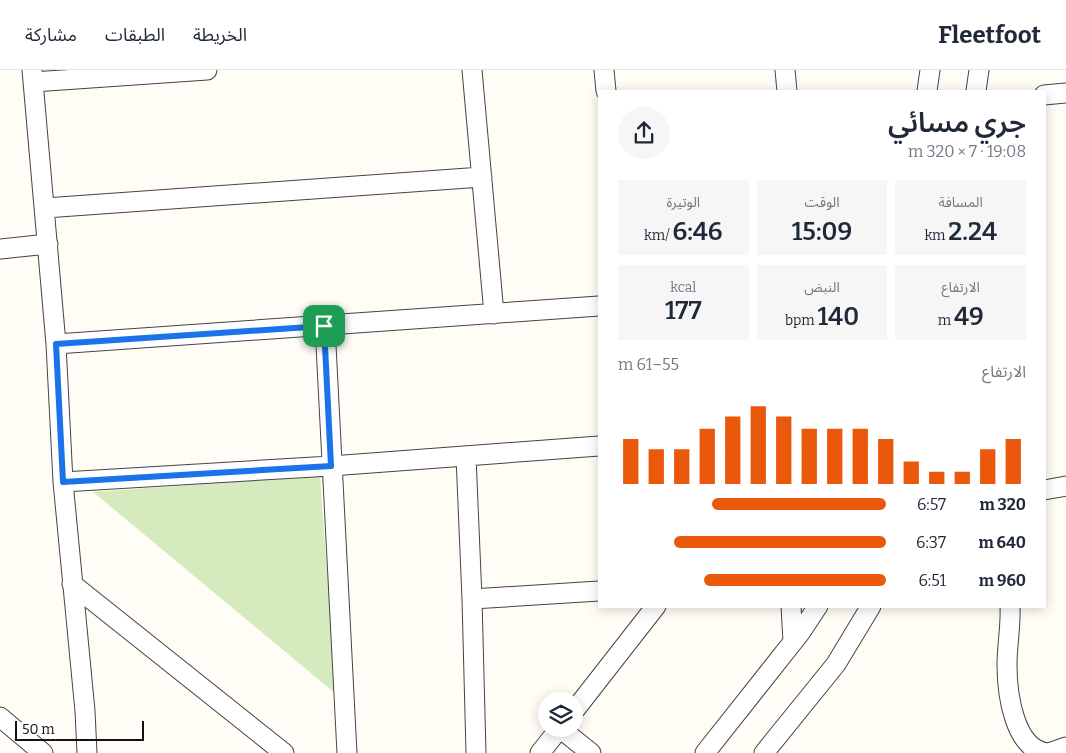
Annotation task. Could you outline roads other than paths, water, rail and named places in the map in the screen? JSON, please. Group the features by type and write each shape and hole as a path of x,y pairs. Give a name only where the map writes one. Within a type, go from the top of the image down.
{"street":[{"path":"87,753 85,710 63,482 56,344 48,244 32,76 207,70"},
{"path":"472,70 494,314"},
{"path":"604,70 606,90"},
{"path":"786,70 787,90"},
{"path":"923,90 930,70"},
{"path":"976,90 979,70"},
{"path":"1046,95 1066,93"},
{"path":"45,208 482,177"},
{"path":"0,249 48,244"},
{"path":"56,344 598,306"},
{"path":"324,326 347,753"},
{"path":"63,482 331,466 598,446"},
{"path":"466,456 476,753"},
{"path":"1046,490 1066,486"},
{"path":"72,584 284,753"},
{"path":"472,599 598,591"},
{"path":"583,699 654,608"},
{"path":"791,608 793,642"},
{"path":"705,753 793,642 817,608"},
{"path":"764,753 836,664 870,608"},
{"path":"1010,608 1011,624 1007,665 1009,691 1014,716 1026,742 1039,752 1049,753 1066,747"},
{"path":"0,716 43,753"},
{"path":"540,753 553,737"},
{"path":"570,737 591,753"}]}
